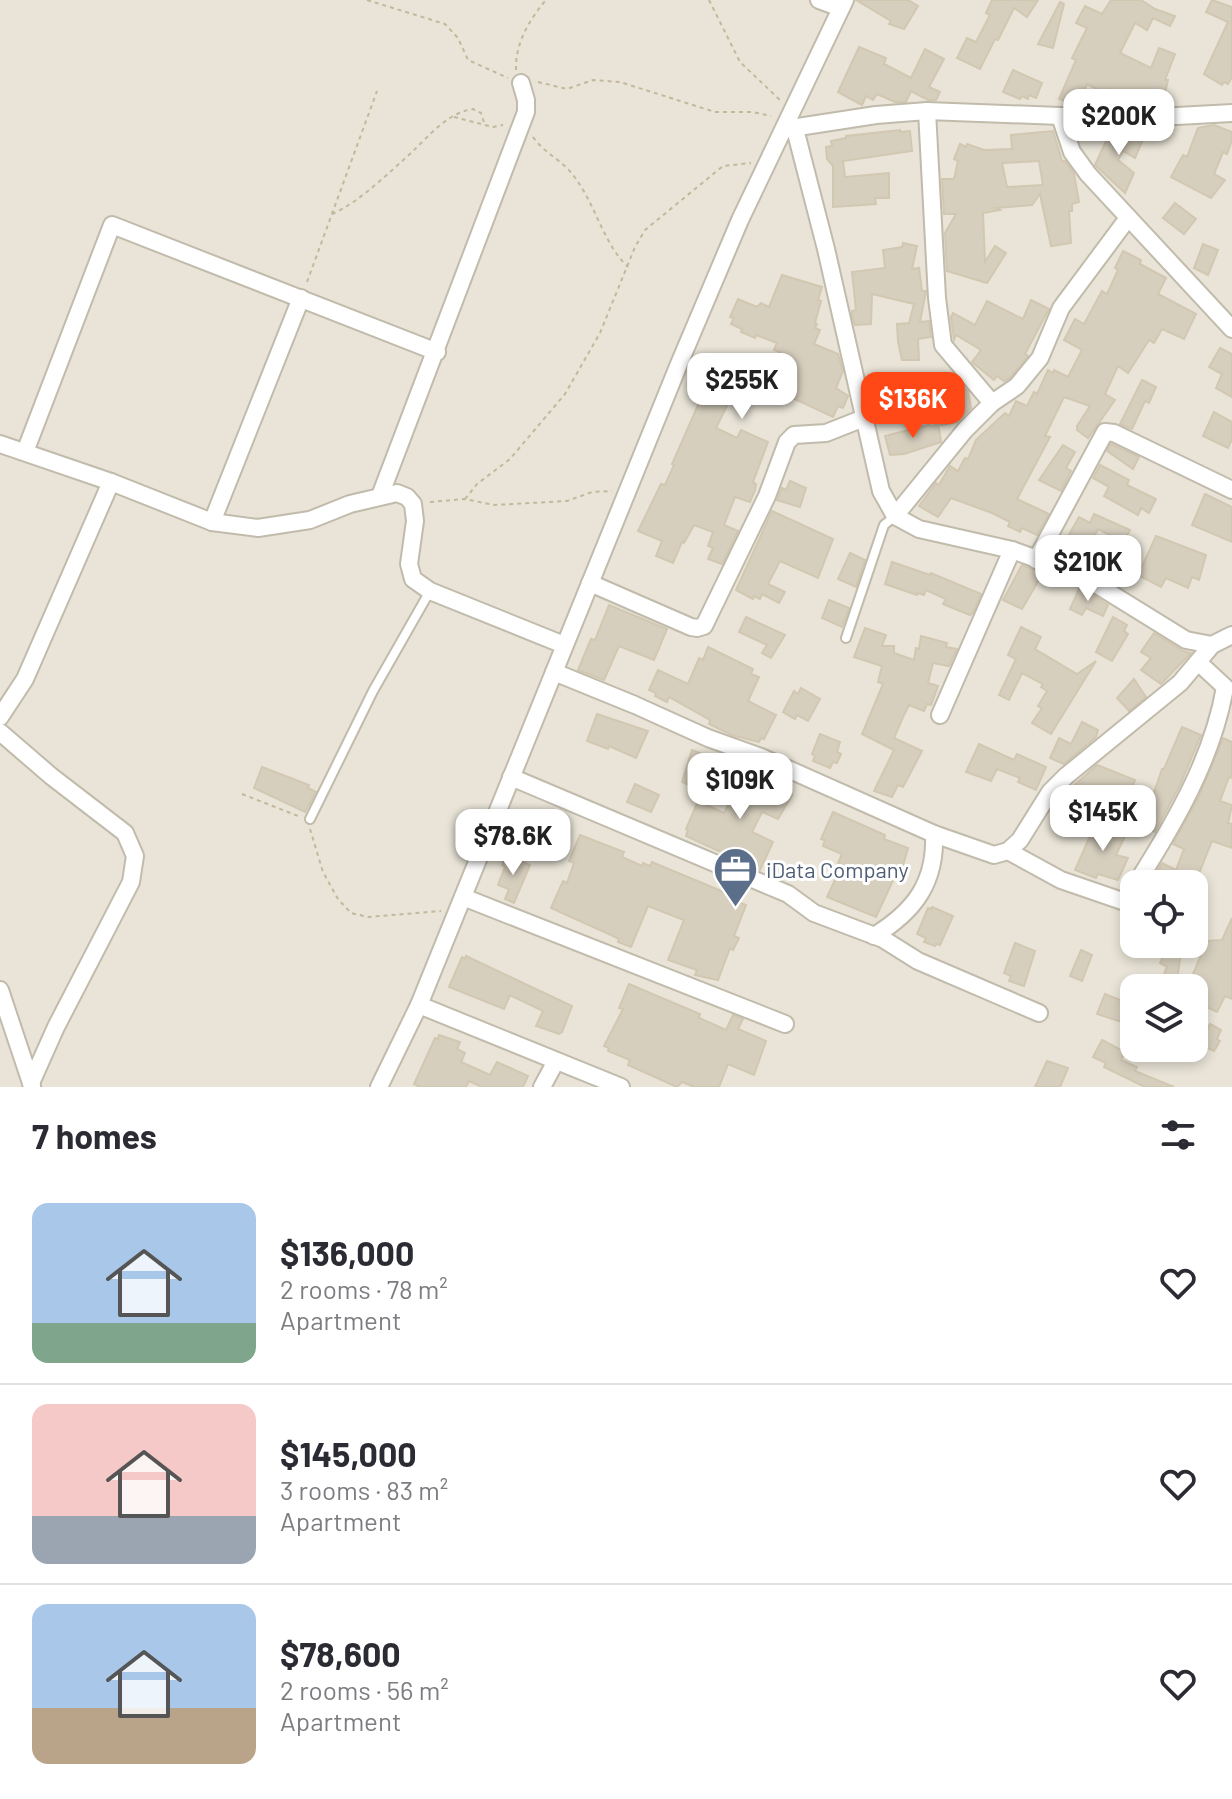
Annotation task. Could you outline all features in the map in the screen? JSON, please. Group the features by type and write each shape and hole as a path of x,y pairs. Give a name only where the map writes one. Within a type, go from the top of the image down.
{"street":[{"path":"379,1087 419,1005 734,234 789,124 843,4 819,0"},
{"path":"380,496 522,122 526,100 521,83"},
{"path":"789,124 927,111 1060,116 1232,113"},
{"path":"927,111 937,298 943,345 992,403"},
{"path":"1060,116 1072,152 1088,174 1232,329"},
{"path":"789,124 881,491 895,516 919,529 1012,550 1081,575 1186,640 1212,645"},
{"path":"895,516 965,430 992,403 1017,386 1040,358 1061,308 1128,218"},
{"path":"25,452 112,225 437,352"},
{"path":"212,522 301,298"},
{"path":"590,583 691,627 704,626 767,496 787,442 794,435 826,433 864,418"},
{"path":"1036,560 1105,432 1114,433 1232,490"},
{"path":"0,444 111,482 212,522 258,528 310,520 350,504 397,493 413,504 415,521 409,564 413,579 430,591 564,645"},
{"path":"0,717 25,679 111,482"},
{"path":"940,715 1012,550"},
{"path":"554,672 708,738 761,757 934,834 994,855 1008,851 1020,840 1050,792 1066,776 1180,683 1212,645 1232,635"},
{"path":"1145,870 1167,836 1208,748 1221,710 1225,687 1198,662"},
{"path":"0,732 51,776 113,821 125,833 135,856 131,882 56,1027 32,1085"},
{"path":"511,777 788,894 814,913 874,936 918,961 1039,1013"},
{"path":"874,936 896,921 927,883 933,866 934,834"},
{"path":"1008,851 1061,880 1120,900"},
{"path":"460,903 785,1024"},
{"path":"0,990 32,1085"},
{"path":"419,1005 621,1087"},
{"path":"542,1087 556,1061"}],"lane":[{"path":"846,638 884,525 895,516"},
{"path":"310,819 373,691 430,591"}],"path":[{"path":"367,0 445,24 458,38 468,60 521,83 541,82 567,89 586,81 608,81 641,87 715,112 753,112 789,124"},
{"path":"521,83 516,67 519,47 528,25 546,0"},
{"path":"709,0 740,62 771,90 789,124"},
{"path":"301,298 377,91"},
{"path":"331,215 354,204 436,126 473,109 481,113 485,126"},
{"path":"454,117 493,127 514,120 522,122 540,149 573,175 613,253 628,267"},
{"path":"465,499 477,484 510,459 565,394 600,333 645,230 727,163 749,163 770,158"},
{"path":"413,504 465,499 494,505 574,501 588,493 605,493 629,486"},
{"path":"242,794 310,819 309,826 323,872 338,899 351,913 368,917 460,903"}],"shaded area":[{"path":"0,0 1232,0 1232,1087 0,1087"}],"building":[{"path":"856,0 908,0 918,6 904,29 889,24 891,21"},
{"path":"992,0 1038,0 1027,17 1014,8 980,69 957,58 967,38 976,42 990,15 986,13"},
{"path":"1111,0 1141,0 1175,16 1170,26 1153,18 1147,30 1135,23 1120,53 1151,68 1159,48 1175,54 1165,80 1168,80 1165,93 1159,92 1156,105 1110,89 1107,94 1087,84 1078,105 1059,99 1076,60 1072,58 1087,28 1076,23 1085,6 1102,14"},
{"path":"1212,0 1232,7 1232,77 1228,84 1224,82 1222,85 1204,74 1228,22 1206,12"},
{"path":"1060,2 1064,4 1053,48 1038,44"},
{"path":"859,47 886,58 884,64 911,78 925,49 944,59 929,87 940,92 936,100 928,100 911,91 906,102 895,102 877,94 873,100 866,96 862,105 838,92"},
{"path":"1013,70 1042,83 1036,98 1029,95 1028,99 1022,96 1020,99 1003,92"},
{"path":"1214,125 1232,132 1232,140 1214,174 1225,180 1211,198 1171,177 1183,155 1187,157 1198,128"},
{"path":"1112,128 1128,135 1130,131 1144,137 1135,158 1123,151 1118,160 1134,173 1125,193 1095,165"},
{"path":"910,131 912,151 843,161 845,177 889,173 889,198 875,198 876,204 833,207 833,166 827,159 826,147 832,146 831,141 846,136"},
{"path":"1053,131 1062,161 1074,174 1079,202 1072,204 1072,211 1069,211 1071,243 1051,246 1040,194 1032,205 996,208 1000,210 983,213 985,262 995,246 1006,253 987,283 947,271 945,233 956,214 944,214 942,179 954,179 958,161 954,159 960,144 984,150 1012,149 1011,135","holes":["1039,161 1043,185 1007,187 1002,163"]},
{"path":"1175,203 1196,219 1184,234 1163,218"},
{"path":"903,243 917,246 912,269 919,268 922,291 926,291 920,322 929,321 931,337 918,339 919,360 902,360 898,341 897,324 909,323 914,304 872,294 871,324 855,325 852,315 852,311 856,310 852,272 885,268 883,250 902,247"},
{"path":"1203,244 1218,250 1208,275 1194,268"},
{"path":"1123,251 1166,278 1158,294 1196,314 1184,339 1162,329 1154,343 1149,340 1128,373 1118,366 1105,394 1115,400 1088,438 1077,430 1077,426 1090,406 1064,397 1045,436 1050,437 1017,499 1049,514 1037,535 1022,528 1020,532 1008,526 1010,522 992,513 951,498 938,517 919,506 936,483 939,485 950,466 958,471 965,458 968,459 976,440 1005,413 1009,416 1016,401 1027,406 1034,392 1037,394 1048,370 1068,377 1082,350 1064,340 1075,319 1084,324 1102,291 1107,294"},
{"path":"782,275 822,287 815,323 815,328 820,330 814,344 838,354 843,371 836,388 848,396 843,408 838,406 833,417 780,392 776,400 742,383 741,387 737,385 716,428 737,438 741,430 768,442 753,482 756,484 750,502 735,497 724,525 738,531 722,564 708,559 713,548 708,546 713,532 694,525 673,563 656,556 662,541 638,531 674,465 699,403 695,401 716,354 766,380 780,352 774,350 777,343 756,335 755,338 731,324 734,318 730,317 738,299 757,307 761,303 769,307"},
{"path":"1031,300 1049,309 1025,354 1028,356 1010,378 1004,381 997,376 994,380 972,362 981,350 956,335 954,340 951,317 953,313 975,325 987,301 1023,319"},
{"path":"1220,348 1232,354 1232,397 1216,388 1222,374 1209,367"},
{"path":"1142,380 1156,387 1149,403 1145,401 1132,429 1120,424"},
{"path":"904,382 941,396 940,386 960,383 968,392 971,408 957,422 937,426 888,392 894,384 906,392"},
{"path":"1214,412 1232,422 1232,439 1228,448 1203,436"},
{"path":"929,425 939,428 941,442 904,454 890,455 885,436"},
{"path":"1111,444 1139,457 1133,469 1107,451"},
{"path":"1063,445 1075,452 1066,468 1071,471 1061,491 1039,480"},
{"path":"1100,465 1129,480 1127,485 1156,499 1149,513 1141,508 1138,515 1104,496 1109,487 1093,478"},
{"path":"790,481 806,488 800,507 777,500 782,488 786,490"},
{"path":"1205,494 1232,507 1232,542 1192,525"},
{"path":"772,511 833,539 818,578 780,561 768,584 785,592 779,603 762,594 760,599 754,596 753,599 736,590"},
{"path":"1094,514 1130,530 1124,542 1098,529 1083,556 1062,547 1079,517 1090,523"},
{"path":"1156,536 1206,555 1199,580 1192,577 1188,588 1166,578 1161,587 1138,575"},
{"path":"850,553 865,560 856,587 838,579"},
{"path":"892,562 931,573 981,594 973,613 970,615 943,604 946,599 926,590 924,595 917,595 885,584"},
{"path":"1022,565 1043,573 1022,609 1003,600"},
{"path":"1080,587 1108,605 1103,616 1086,608 1082,615 1070,609"},
{"path":"829,600 849,608 842,627 822,618"},
{"path":"609,605 667,629 654,660 619,646 604,680 578,670 591,639 595,640"},
{"path":"746,617 785,635 771,658 762,653 767,645 739,632"},
{"path":"1113,617 1127,625 1124,631 1128,634 1112,661 1096,652"},
{"path":"1021,627 1041,637 1035,649 1077,674 1096,661 1051,734 1032,723 1042,708 1038,706 1047,691 1041,687 1043,684 1022,673 1009,700 999,695 1016,659 1008,655"},
{"path":"865,628 886,635 882,646 894,646 894,653 914,660 921,636 957,649 949,666 933,663 928,683 938,686 931,705 927,704 924,711 909,705 903,717 894,738 922,751 903,787 898,785 892,797 874,791 894,750 862,734 883,684 878,682 882,666 854,657"},
{"path":"1154,633 1191,653 1161,684 1141,670 1151,658 1141,652"},
{"path":"708,647 753,669 751,674 759,677 748,701 776,715 764,739 761,738 759,742 732,735 709,724 710,720 669,697 667,702 649,690 658,670 688,684 699,658 703,660"},
{"path":"1134,679 1146,697 1129,711 1117,698"},
{"path":"801,688 820,699 808,721 797,715 795,719 783,712 794,691 798,694"},
{"path":"597,714 648,731 636,758 609,746 608,749 587,741"},
{"path":"1082,722 1098,730 1096,737 1064,764 1050,758 1059,738 1071,744"},
{"path":"1182,727 1201,735 1180,785 1155,832 1123,820 1133,797 1150,804"},
{"path":"820,734 840,742 837,752 841,754 837,763 833,762 830,768 813,761 815,756 812,754"},
{"path":"1223,738 1232,742 1232,778 1229,777 1220,801 1232,805 1228,823 1232,824 1232,848 1212,841 1200,870 1176,870 1184,849 1173,844 1200,794"},
{"path":"979,744 1014,760 1017,754 1046,767 1036,790 1018,782 1020,778 997,769 991,781 966,772"},
{"path":"692,750 710,757 696,788 682,782"},
{"path":"1097,765 1135,780 1125,803 1108,796 1103,803 1068,791"},
{"path":"262,767 309,785 308,788 316,792 305,812 254,788"},
{"path":"745,773 790,791 792,795 778,819 762,812 752,832 773,842 760,870 686,836 698,801 724,813"},
{"path":"635,784 659,795 651,812 627,802"},
{"path":"833,812 908,848 902,869 896,874 876,917 827,897 842,865 838,863 842,854 823,846 825,840 821,839"},
{"path":"1100,822 1126,834 1116,855 1128,858 1118,880 1098,874 1096,878 1075,870 1094,827 1097,828"},
{"path":"580,835 624,852 622,857 642,866 643,863 650,866 652,862 719,890 746,905 734,936 739,938 733,950 730,948 718,980 695,975 697,970 668,960 684,920 648,906 631,947 551,908 563,881 567,883 574,863 569,861"},
{"path":"506,855 530,865 514,903 505,899 509,889 498,885"},
{"path":"1162,863 1176,870 1158,870"},
{"path":"928,908 953,916 940,945 935,946 924,942 926,938 917,934"},
{"path":"1232,918 1232,999 1225,996 1217,1012 1208,1008 1208,974 1193,974 1200,958 1208,958 1208,941 1222,940"},
{"path":"1015,943 1035,951 1024,986 1009,981 1011,976 1004,973"},
{"path":"1081,950 1092,955 1082,981 1070,976"},
{"path":"466,956 572,1006 562,1032 559,1034 536,1026 543,1011 510,995 504,1009 449,987 462,957 465,959"},
{"path":"1162,958 1180,958 1178,974 1164,974 1167,967 1160,963"},
{"path":"629,984 700,1014 699,1018 726,1030 733,1015 743,1019 738,1029 766,1041 754,1075 728,1064 719,1087 695,1087 682,1082 677,1087 628,1065 630,1060 608,1051 609,1048 604,1046 623,1009 619,1008"},
{"path":"1105,994 1120,1000 1120,1021 1097,1014"},
{"path":"1210,1024 1221,1030 1217,1039 1220,1041 1214,1051 1208,1048"},
{"path":"439,1035 460,1042 457,1049 465,1053 461,1062 490,1075 497,1062 528,1076 523,1087 482,1087 469,1081 466,1087 420,1087 414,1084"},
{"path":"1102,1040 1120,1049 1120,1062 1137,1067 1135,1071 1174,1087 1145,1087 1104,1067 1106,1063 1093,1057"},
{"path":"1047,1061 1068,1068 1060,1087 1035,1087"}],"place":[{"name":"iData Company","path":"735,909"}]}
